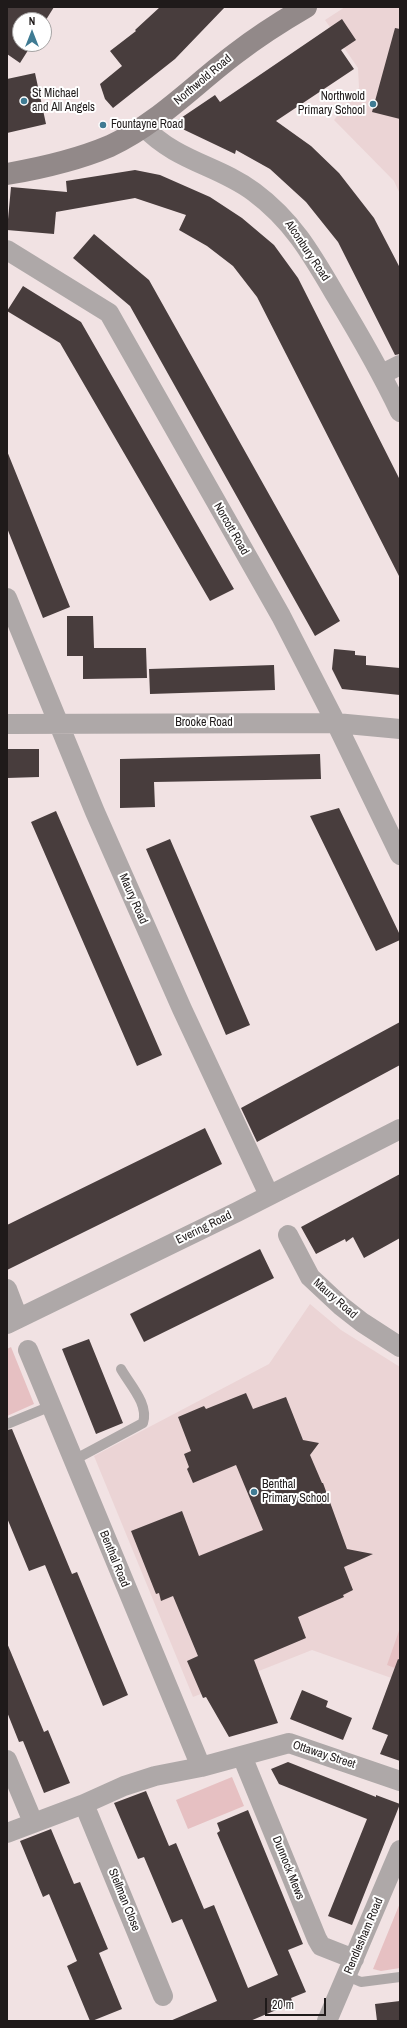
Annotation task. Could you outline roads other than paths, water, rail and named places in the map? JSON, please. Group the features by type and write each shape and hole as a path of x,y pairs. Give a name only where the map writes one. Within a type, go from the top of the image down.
{"main road":[{"name":"Northwold Road","path":"7,174 77,158 110,145 143,126 182,98 235,53 296,10"}],"street":[{"name":"Alconbury Road","path":"143,126 154,138 172,151 238,181 252,190 284,217 306,246 382,374 400,412"},
{"name":"Norcott Road","path":"7,250 108,313 280,616 336,723 400,855"},
{"path":"382,374 400,365"},
{"name":"Maury Road","path":"7,598 95,812 176,994 269,1195"},
{"name":"Brooke Road","path":"7,724 336,723 400,729"},
{"name":"Evering Road","path":"13,1321 400,1129"},
{"name":"Maury Road","path":"288,1235 310,1277 340,1305 363,1323 400,1347"},
{"path":"7,1289 13,1321"},
{"name":"Benthal Road","path":"28,1350 201,1767"},
{"name":"Ottaway Street","path":"201,1767 289,1743 400,1781"},
{"name":"Dunnock Mews","path":"242,1756 317,1939 321,1946 351,1968"},
{"path":"7,1760 33,1822"},
{"path":"7,1833 84,1804 124,1786 155,1776 201,1767"},
{"name":"Stellman Close","path":"84,1804 163,1996"},
{"name":"Rendlesham Road","path":"327,2021 351,1968 400,1850"}],"lane":[{"path":"74,1460 143,1423 145,1416 142,1403 121,1370"},
{"path":"7,1424 51,1406"},
{"path":"351,1968 361,1982 400,1977"}],"place":[{"name":"St Michael and All Angels","path":"24,101"},
{"name":"Northwold Primary School","path":"373,104"},
{"name":"Fountayne Road","path":"103,125"},
{"name":"Benthal Primary School","path":"254,1492"}]}
